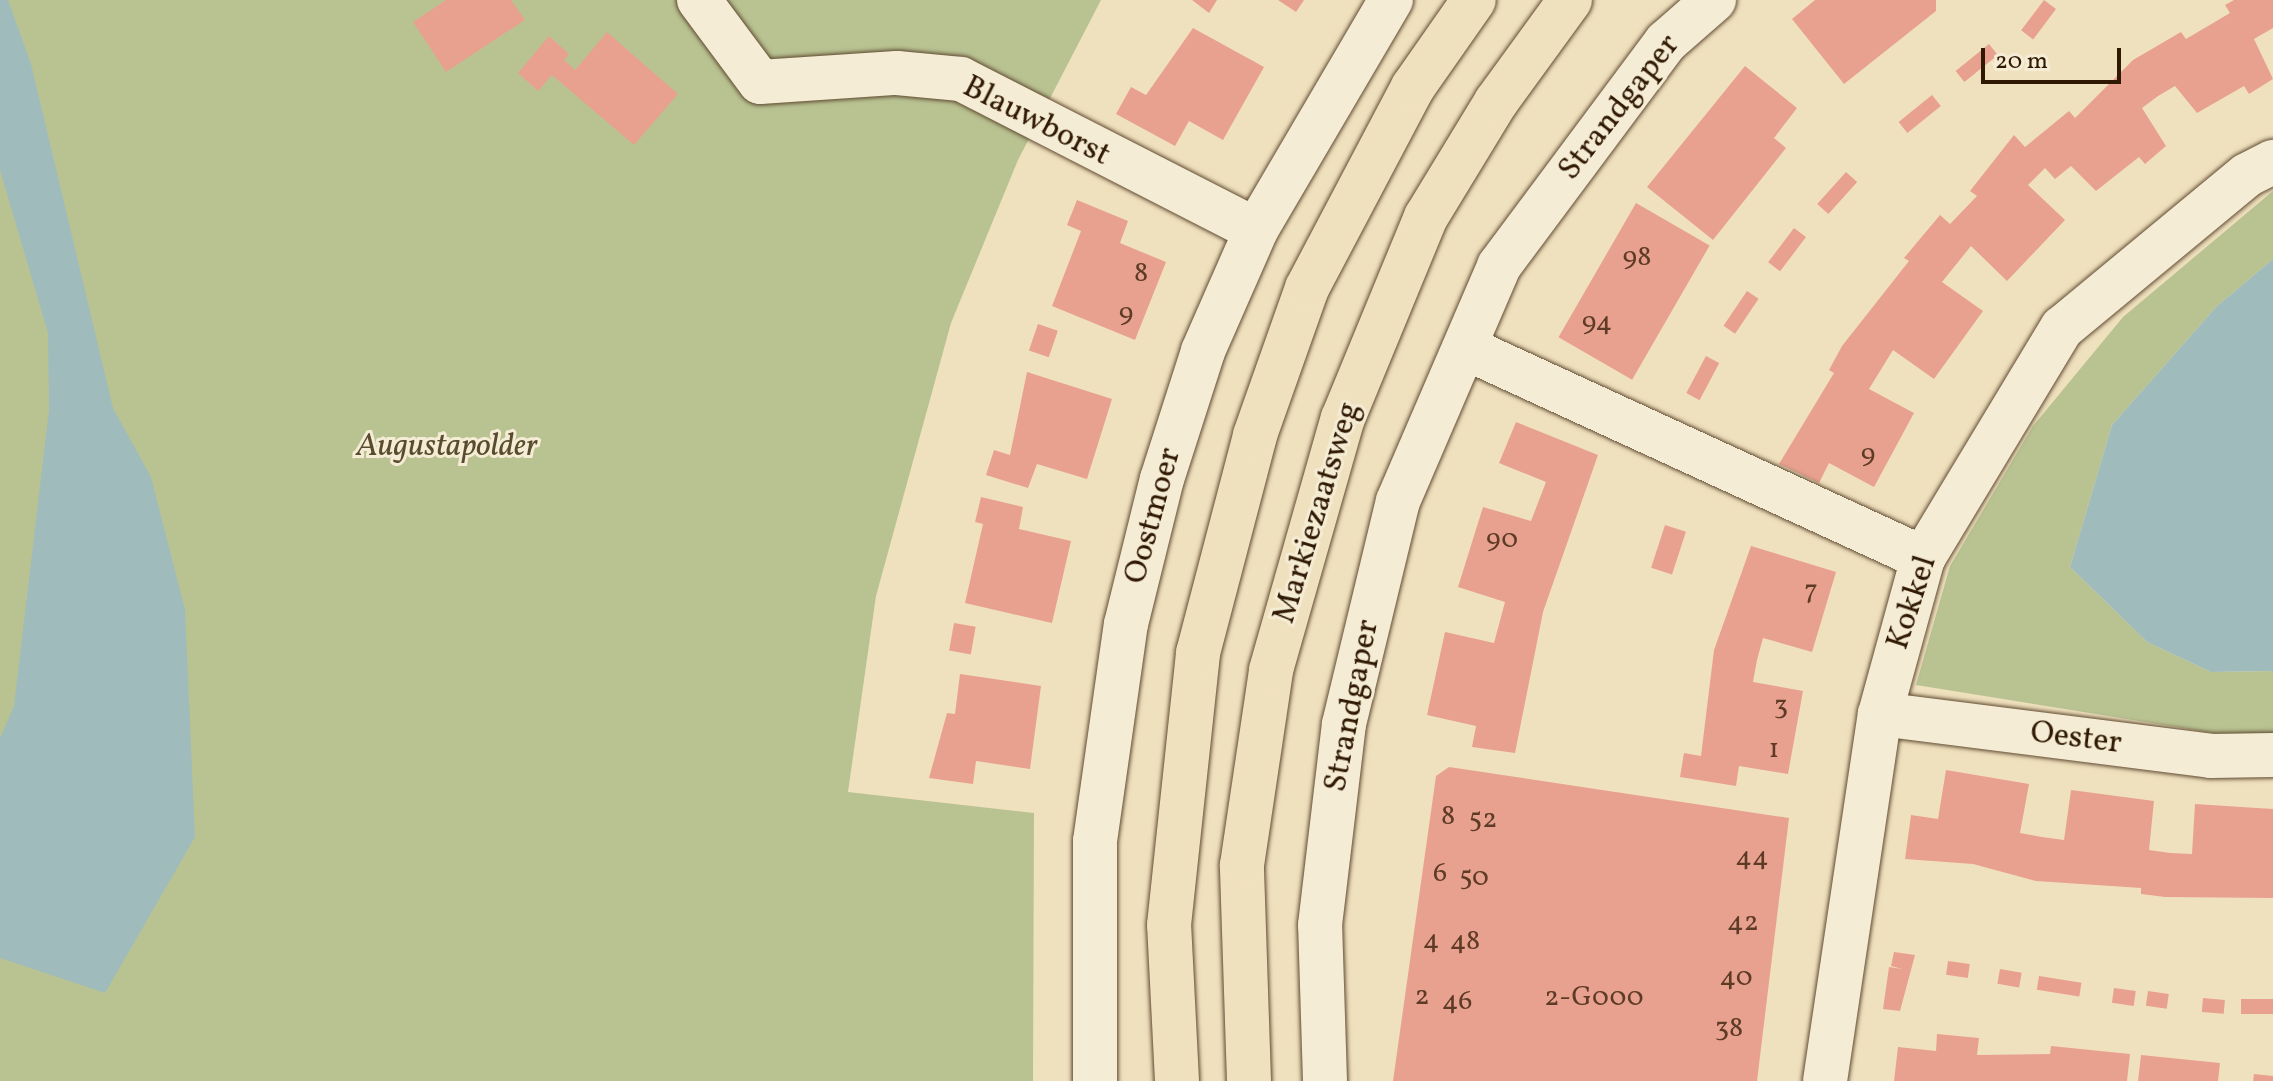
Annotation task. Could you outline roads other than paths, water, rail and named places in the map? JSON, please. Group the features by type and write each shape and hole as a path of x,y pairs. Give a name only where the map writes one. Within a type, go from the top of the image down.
{"main road":[{"path":"1177,1081 1169,925 1198,653 1255,435 1307,288 1413,87 1474,0"},
{"name":"Markiezaatsweg","path":"1249,1081 1242,865 1271,670 1343,418 1426,217 1570,0"}],"street":[{"name":"Blauwborst","path":"699,0 760,82 897,73 961,79 1043,128 1256,230"},
{"name":"Oostmoer","path":"1095,1081 1095,841 1126,624 1203,351 1256,230 1391,0"},
{"name":"Strandgaper","path":"1325,1081 1320,925 1344,724 1398,501 1468,349 1499,266 1666,42 1714,0"},
{"name":"Kokkel","path":"1825,1081 1880,714 1923,558 2062,328 2247,175 2273,162"},
{"path":"1468,349 1923,558"},
{"name":"Oester","path":"1880,714 2211,756 2273,755"}],"water":[{"path":"0,0 8,0 31,64 113,408 151,477 185,610 195,837 105,993 0,958 0,738 14,706 49,410 48,333 0,170"},
{"path":"2273,259 2273,671 2211,672 2147,642 2070,567 2112,425 2216,307"}],"park label":[{"name":"Augustapolder","path":"447,447"}]}
